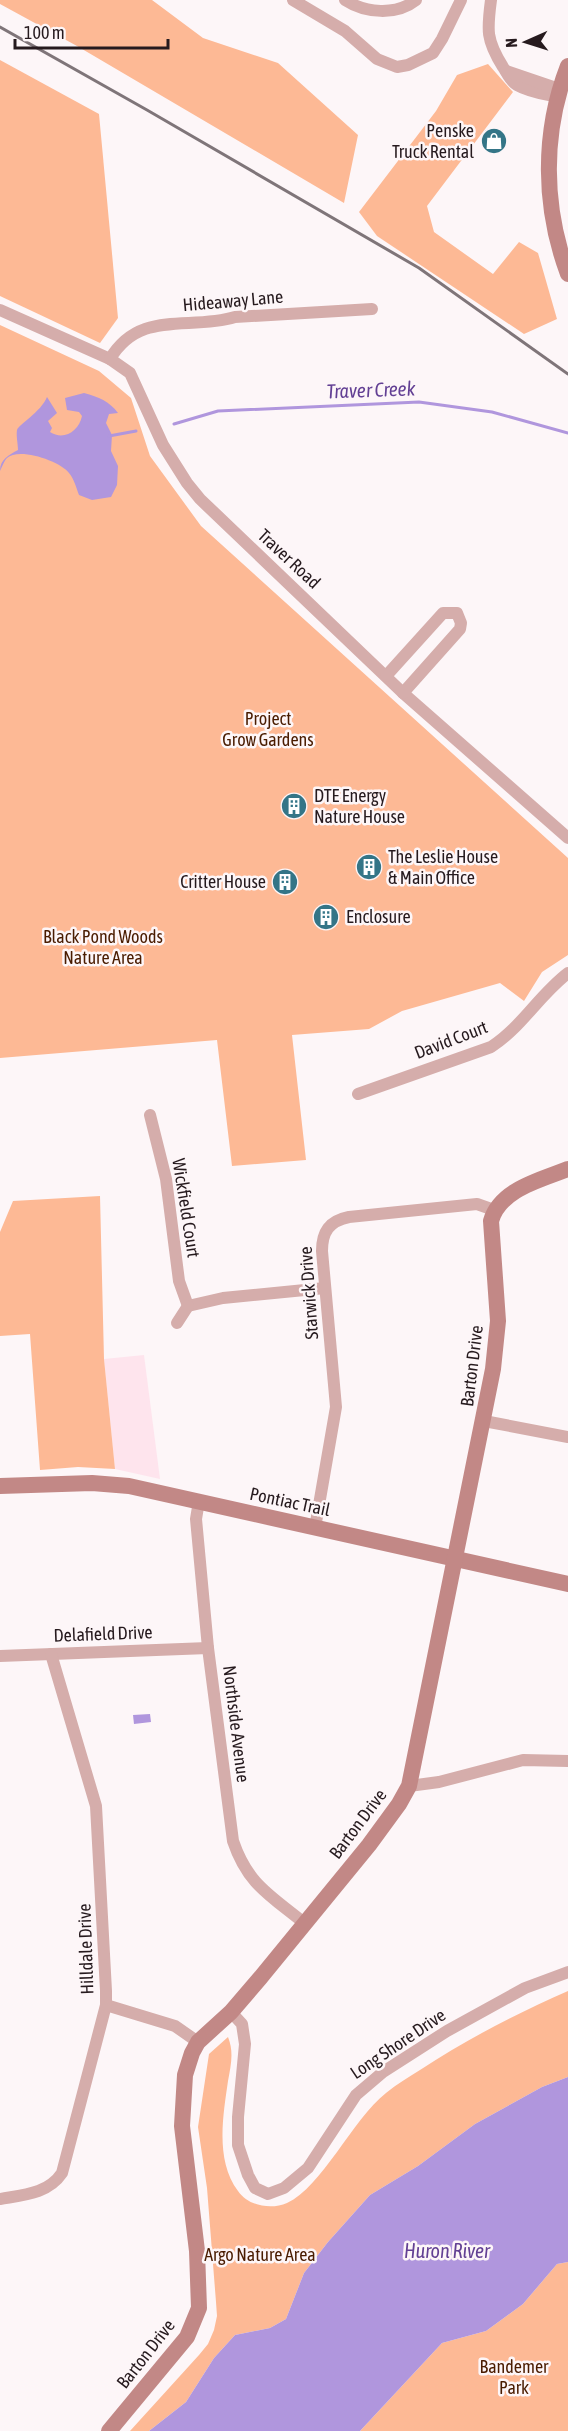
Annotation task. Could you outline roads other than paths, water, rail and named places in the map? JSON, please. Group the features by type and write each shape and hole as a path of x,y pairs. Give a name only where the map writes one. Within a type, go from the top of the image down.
{"main road":[{"path":"568,66 558,93 549,149 549,187 560,251 568,274"},
{"path":"494,1210 503,1200 521,1188 568,1169"},
{"name":"Barton Drive","path":"109,2431 187,2337 199,2308 197,2251 182,2126 185,2075 188,2063 198,2042 231,2012 369,1845 400,1803 409,1786 484,1420 497,1344 497,1304 491,1237 494,1210"},
{"name":"Pontiac Trail","path":"0,1486 111,1483 456,1557 568,1584"}],"street":[{"path":"293,0 345,31 376,59 397,67 419,61 433,53 461,0"},
{"path":"345,0 356,7 373,11 393,9 416,0"},
{"path":"491,0 487,29 491,49 515,84 558,93"},
{"name":"Hideaway Lane","path":"110,359 126,339 149,326 221,321 235,317 372,309"},
{"name":"Traver Road","path":"0,310 110,359 130,373 163,445 187,483 201,499 403,693 568,838"},
{"path":"386,676 443,613 457,613 461,623 460,629 403,693"},
{"name":"David Court","path":"358,1094 491,1047 507,1036 558,980 568,973"},
{"name":"Wickfield Court","path":"150,1114 166,1179 179,1281 188,1306"},
{"name":"Starwick Drive","path":"315,1528 336,1407 322,1238 329,1225 338,1220 477,1204 494,1210"},
{"path":"177,1323 188,1306 224,1298 325,1288"},
{"path":"484,1420 568,1437"},
{"name":"Northside Avenue","path":"199,1501 196,1519 208,1648 233,1841 247,1874 304,1923"},
{"name":"Delafield Drive","path":"0,1656 208,1648"},
{"name":"Hilldale Drive","path":"0,2199 42,2190 57,2181 62,2173 106,2005 96,1806 51,1654"},
{"path":"409,1786 439,1782 522,1760 568,1761"},
{"name":"Long Shore Drive","path":"231,2012 242,2024 245,2044 238,2117 238,2145 255,2188 268,2194 284,2188 308,2168 356,2095 383,2072 447,2031 515,1993 568,1972"},
{"path":"106,2005 175,2026 198,2042"}],"water":[{"path":"84,393 103,400 118,413 109,414 106,423 112,435 111,451 118,466 117,485 111,497 92,500 79,495 74,480 64,468 39,457 13,455 6,459 0,471 3,460 18,450 17,430 40,408 47,397 57,413 48,421 52,428 50,432 55,435 65,435 78,426 82,416 79,412 67,410 65,398"},
{"path":"150,1714 151,1722 134,1724 133,1715"},
{"name":"Huron River","path":"568,2077 568,2262 557,2264 523,2304 486,2331 442,2343 360,2431 149,2431 186,2402 214,2358 235,2335 270,2328 286,2319 304,2273 370,2195 418,2166 475,2124 542,2087"}],"waterway":[{"name":"Traver Creek","path":"174,424 218,411 419,402 492,412 568,433"},
{"name":"Traver Creek","path":"109,436 136,431"}],"railway":[{"path":"0,27 419,268 568,374"}],"place":[{"name":"Penske Truck Rental","path":"494,141"},
{"name":"DTE Energy Nature House","path":"294,806"},
{"name":"The Leslie House & Main Office","path":"369,867"},
{"name":"Critter House","path":"285,882"},
{"name":"Enclosure","path":"326,917"}],"park label":[{"name":"Project Grow Gardens","path":"268,729"},
{"name":"Black Pond Woods Nature Area","path":"103,947"},
{"name":"Argo Nature Area","path":"260,2255"},
{"name":"Bandemer Park","path":"514,2377"}]}
